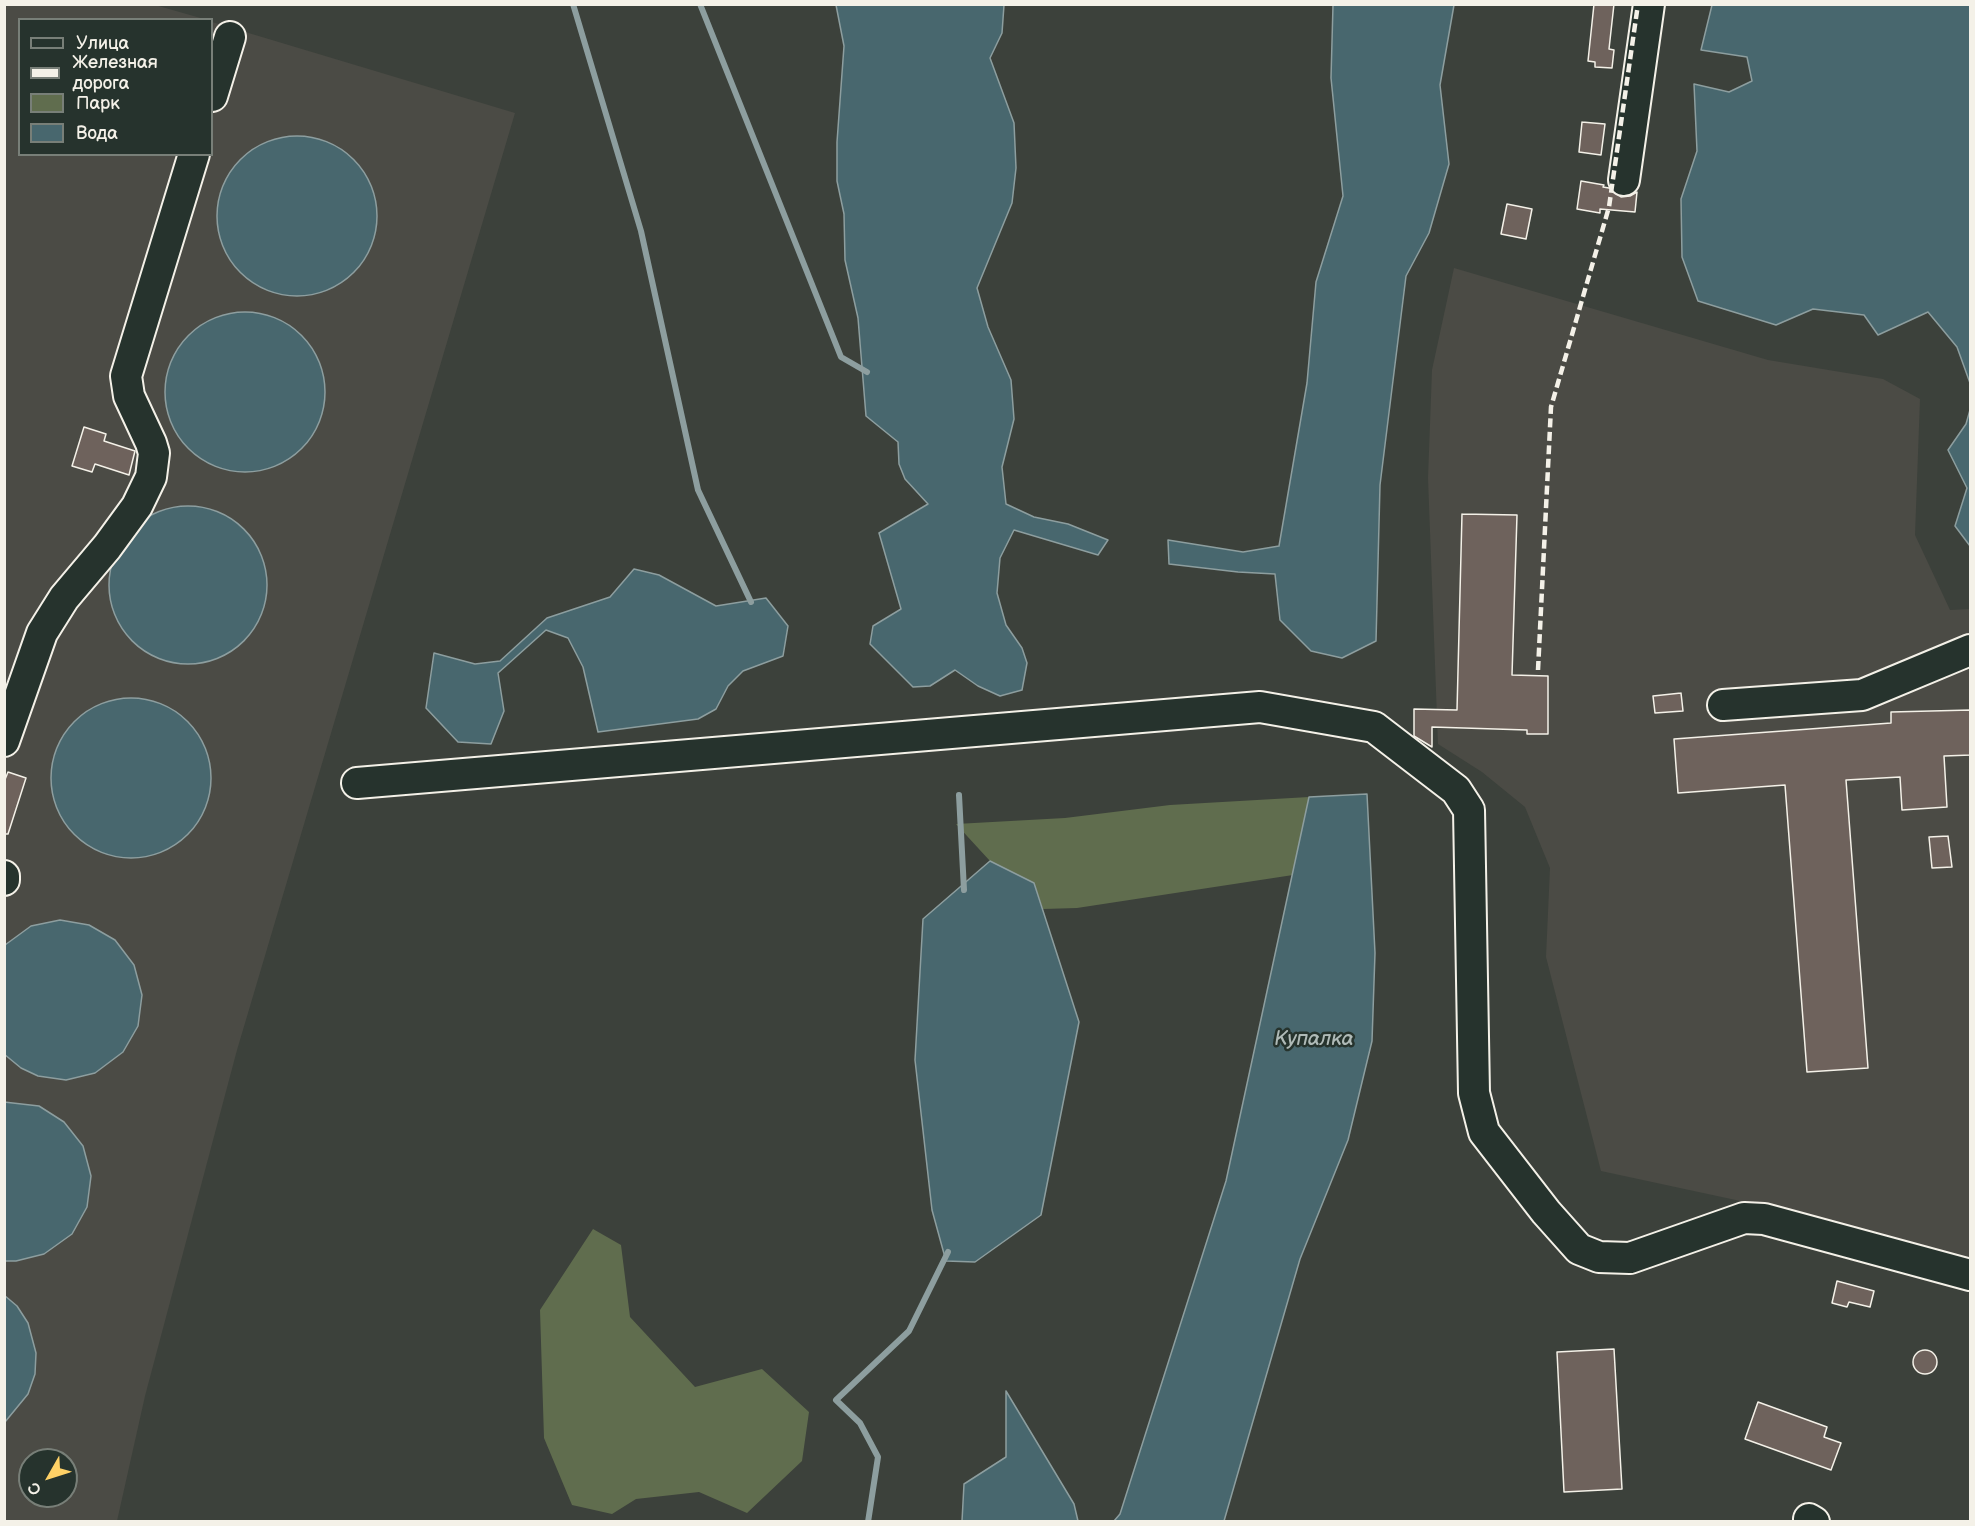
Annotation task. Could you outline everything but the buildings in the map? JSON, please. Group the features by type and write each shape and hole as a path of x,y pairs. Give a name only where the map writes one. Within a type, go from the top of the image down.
{"street":[{"path":"1624,180 1649,4"},
{"path":"213,93 230,37"},
{"path":"4,741 42,633 60,604 108,547 137,506 151,477 154,453 129,396 126,376 193,156"},
{"path":"1723,705 1862,695 1971,650"},
{"path":"357,783 1260,707 1374,727 1456,790 1468,810 1474,1093 1484,1132 1546,1212 1579,1249 1599,1257 1630,1258 1744,1218 1764,1218 1971,1275"}],"shaded area":[{"path":"5,5 155,5 200,18 18,18 18,156 213,156 213,22 515,113 237,1050 145,1396 117,1521 5,1522"},
{"path":"1454,268 1768,360 1883,379 1920,399 1915,535 1950,610 1970,609 1970,1262 1759,1205 1601,1171 1546,957 1550,868 1525,807 1482,772 1438,744 1428,478 1432,370"}],"green space":[{"path":"1309,797 1293,875 1077,908 1043,909 1034,883 990,861 956,824 1065,818 1170,805"},
{"path":"593,1229 621,1245 630,1317 695,1387 762,1369 809,1412 802,1461 747,1513 699,1492 636,1499 612,1514 572,1505 544,1438 540,1310"}],"water":[{"path":"836,5 1004,5 1002,33 990,58 1014,123 1016,168 1012,203 977,288 988,327 1011,380 1014,419 1002,467 1006,504 1034,517 1068,524 1108,540 1098,555 1014,530 1000,558 997,593 1006,625 1022,648 1027,663 1022,690 1000,696 978,686 955,670 930,686 913,687 870,644 873,626 901,609 879,533 928,504 905,479 899,464 898,442 866,416 858,318 845,260 844,214 837,181 837,142 844,46"},
{"path":"1333,5 1454,5 1440,85 1449,164 1429,233 1406,276 1380,485 1376,641 1342,658 1311,651 1280,620 1275,574 1169,564 1168,540 1243,552 1279,546 1307,383 1316,282 1343,196 1331,78"},
{"path":"1712,5 1970,5 1970,383 1957,347 1928,312 1878,335 1864,315 1813,309 1776,325 1698,301 1682,257 1681,199 1697,151 1694,84 1729,92 1752,81 1747,57 1701,50"},
{"path":"297,136 328,142 353,160 371,185 377,216 371,247 353,272 328,290 297,296 266,290 241,272 223,247 217,216 223,185 241,160 266,142"},
{"path":"245,312 276,318 301,336 319,361 325,392 319,423 301,448 276,466 245,472 214,466 189,448 171,423 165,392 171,361 189,336 214,318"},
{"path":"1970,410 1970,546 1955,526 1967,488 1948,450 1966,424"},
{"path":"188,506 203,507 218,512 232,519 244,529 254,541 261,555 266,570 266,600 261,615 254,629 244,641 232,651 218,658 203,663 188,664 173,663 158,658 144,651 132,641 122,629 115,615 110,600 109,585 110,570 115,555 122,541 132,529 144,519 158,512 173,507"},
{"path":"634,569 659,575 716,606 766,598 788,626 783,656 743,671 728,686 716,709 698,719 598,732 583,667 568,638 546,630 498,673 504,711 491,744 458,742 426,708 434,653 475,664 500,661 547,618 610,597"},
{"path":"131,698 162,704 187,722 205,747 211,778 205,809 187,834 162,852 131,858 100,852 75,834 57,809 51,778 57,747 75,722 100,704"},
{"name":"Купалка","path":"1367,794 1375,953 1372,1041 1348,1140 1300,1259 1224,1521 1114,1521 1120,1514 1226,1181 1309,797"},
{"path":"990,861 1034,883 1079,1022 1041,1215 975,1262 946,1261 932,1210 915,1060 923,919"},
{"path":"60,920 89,925 115,940 134,965 142,995 138,1026 123,1052 95,1073 66,1080 38,1076 21,1068 4,1054 5,945 31,926"},
{"path":"4,1102 39,1106 64,1122 83,1146 91,1176 87,1207 72,1234 44,1254 16,1261 5,1261"},
{"path":"4,1295 17,1306 28,1323 36,1353 35,1374 28,1394 5,1422"},
{"path":"1006,1391 1074,1504 1078,1521 962,1521 964,1484 1006,1457"}],"waterway":[{"path":"573,4 641,231 698,490 751,602"},
{"path":"700,4 841,357 867,372"},
{"path":"959,795 964,890"},
{"path":"868,1522 878,1457 860,1423 836,1400 909,1331 948,1252"}],"railway":[{"path":"1538,670 1551,407 1609,207 1638,4"}]}
